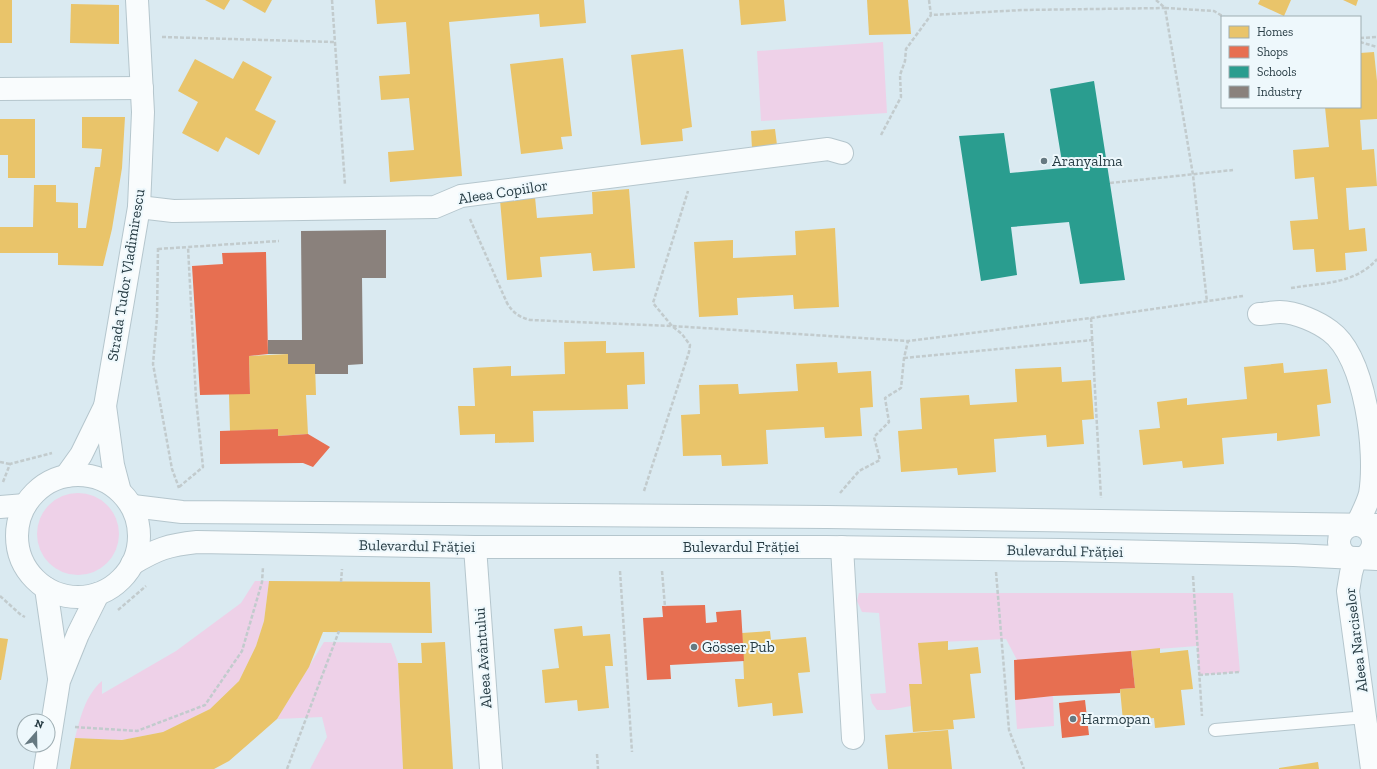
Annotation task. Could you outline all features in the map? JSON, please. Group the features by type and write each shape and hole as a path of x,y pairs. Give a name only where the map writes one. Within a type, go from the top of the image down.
{"main road":[{"name":"Strada Tudor Vladimirescu","path":"66,476 81,455 105,406 148,209 137,0"},
{"path":"0,89 142,88"},
{"name":"Aleea Copiilor","path":"148,209 435,207 461,196 828,150 842,153"},
{"path":"1259,314 1281,312 1319,324 1331,332 1341,342 1355,367 1366,401 1373,439 1370,492 1365,510 1367,525 1364,527 1373,540 1370,551 1361,558 1355,559"},
{"name":"Strada Tudor Vladimirescu","path":"105,406 113,466 118,488"},
{"path":"85,475 96,478 118,488 133,506 138,518 139,530 138,548 132,564 124,577 112,587 98,594 80,597 62,596 46,588 30,575 21,558 16,540 18,522 25,505 36,491 50,482 66,476 85,475"},
{"path":"0,507 25,505"},
{"name":"Bulevardul Frăției","path":"133,506 182,512 1367,525"},
{"name":"Bulevardul Frăției","path":"132,564 156,549 178,544 197,542 475,547 842,547 1294,555 1377,559"},
{"name":"Aleea Avântului","path":"475,547 490,769"},
{"path":"842,547 853,738"},
{"path":"0,550 21,558"},
{"name":"Aleea Narciselor","path":"1355,559 1348,591 1372,769"},
{"path":"46,588 59,681"},
{"path":"45,769 59,681 78,634 98,594"}],"lane":[{"path":"1215,730 1366,717"}],"path":[{"path":"332,0 345,188"},
{"path":"881,135 901,97 900,75 905,61 906,49 930,15 929,0"},
{"path":"1156,0 1165,8 1193,175 1207,302"},
{"path":"930,15 1023,10 1165,8 1214,11 1222,16"},
{"path":"140,36 334,42"},
{"path":"1361,38 1377,37"},
{"path":"1361,42 1377,47"},
{"path":"636,516 690,352 690,345 682,334 672,326 653,304 695,167"},
{"path":"1110,183 1233,170"},
{"path":"461,196 512,312 521,318 530,320 672,326 908,341 1091,318 1246,295"},
{"path":"148,209 158,249 157,317 152,364 172,469 179,487 182,512"},
{"path":"158,249 279,241"},
{"path":"179,487 203,467 196,398 188,247"},
{"path":"1285,289 1348,279 1368,269 1377,259"},
{"path":"1091,318 1102,522"},
{"path":"904,358 1093,340"},
{"path":"836,518 836,498 859,471 880,460 874,437 889,422 885,398 901,388 904,358 908,341"},
{"path":"0,462 10,464 50,453 90,438"},
{"path":"0,485 5,479 10,464"},
{"path":"69,726 137,731 205,705 242,651 262,582 265,543"},
{"path":"618,547 632,752"},
{"path":"660,547 665,607"},
{"path":"994,550 1009,730 1024,769"},
{"path":"1192,553 1202,720"},
{"path":"114,615 148,584"},
{"path":"287,769 339,631"},
{"path":"1199,675 1240,672"},
{"path":"597,754 598,769"}],"shaded area":[{"path":"883,42 887,113 761,121 757,51"},
{"path":"78,493 94,496 107,505 116,518 119,534 116,550 107,563 94,572 78,575 62,572 49,563 40,550 37,534 40,518 49,505 62,496"},
{"path":"255,581 269,581 264,621 256,646 239,681 210,709 163,732 122,740 75,738 84,707 91,693 102,681 102,694 176,651 241,603"},
{"path":"859,593 1233,593 1240,672 1199,675 1197,646 1017,660 1006,639 919,643 922,684 909,685 911,706 889,710 877,710 872,703 870,694 886,693 879,613 862,612 857,601"},
{"path":"324,642 391,643 398,663 403,769 310,769 327,737 322,717 277,719"},
{"path":"1053,696 1054,726 1017,729 1015,700"}],"building: Homes":[{"path":"0,0 12,0 12,43 0,43"},
{"path":"205,0 230,0 224,10"},
{"path":"242,0 272,0 265,13"},
{"path":"375,0 584,0 586,23 540,27 539,14 449,22 462,176 390,182 388,152 414,150 409,98 381,100 379,76 410,74 406,22 377,24"},
{"path":"739,0 784,0 786,21 741,25"},
{"path":"867,0 908,0 911,34 869,35"},
{"path":"1260,0 1291,0 1284,16 1258,4"},
{"path":"1343,0 1358,0 1356,6"},
{"path":"71,4 119,5 119,44 70,43"},
{"path":"683,49 692,127 682,129 683,141 641,145 631,55"},
{"path":"1374,52 1377,81 1377,119 1360,120 1362,150 1374,149 1377,186 1346,188 1349,230 1365,228 1367,251 1345,253 1346,270 1316,272 1314,249 1293,250 1290,221 1318,219 1314,177 1295,179 1293,150 1329,147 1325,108 1361,108 1361,53"},
{"path":"563,58 572,136 561,137 563,149 521,154 510,64"},
{"path":"195,59 233,79 243,61 272,77 255,110 276,121 259,155 226,137 218,152 182,133 198,102 178,91"},
{"path":"82,117 125,117 122,168 112,229 103,266 58,265 58,253 0,253 0,227 33,227 34,185 56,185 56,202 78,203 78,228 86,228 95,167 100,167 102,149 82,148"},
{"path":"0,119 35,119 35,178 8,178 8,155 0,155"},
{"path":"775,129 777,145 752,148 751,131"},
{"path":"629,189 635,268 593,271 591,253 540,257 542,277 507,280 500,200 535,197 537,218 593,214 592,192"},
{"path":"835,228 839,307 794,309 793,295 737,298 738,315 699,317 694,242 733,240 733,258 796,255 795,231"},
{"path":"606,341 606,353 644,352 645,384 627,385 628,409 533,411 534,442 495,443 495,434 460,435 458,406 475,406 473,368 511,366 511,376 565,374 564,342"},
{"path":"288,354 288,364 315,364 316,395 306,395 308,434 278,436 278,429 230,431 229,394 250,394 249,356"},
{"path":"837,362 838,373 871,371 873,407 860,408 862,436 825,438 824,427 766,430 768,464 722,466 721,455 683,456 681,415 700,414 699,385 738,384 739,394 798,391 796,364"},
{"path":"1283,363 1284,373 1327,369 1331,403 1317,405 1320,436 1277,441 1277,433 1222,438 1224,464 1183,468 1182,461 1143,465 1139,430 1160,428 1157,402 1187,398 1187,405 1247,399 1244,367"},
{"path":"1061,367 1062,382 1091,380 1094,419 1082,420 1084,444 1047,447 1046,435 994,439 996,472 958,475 957,468 901,472 898,431 922,429 920,398 969,395 970,405 1017,402 1015,369"},
{"path":"269,581 430,582 432,633 323,632 309,667 277,719 229,761 214,769 70,769 75,738 122,740 163,732 210,709 239,681 256,646 264,621"},
{"path":"582,626 583,636 610,634 613,666 605,666 609,708 578,711 577,700 545,703 542,670 559,668 554,629"},
{"path":"770,631 771,640 806,637 810,672 798,673 803,713 773,716 772,703 738,707 735,679 744,679 742,633"},
{"path":"0,638 8,639 1,680 0,680"},
{"path":"948,641 948,650 978,647 981,673 970,674 975,718 953,720 954,729 913,732 909,684 922,684 918,643"},
{"path":"445,642 453,769 403,769 398,663 422,663 421,643"},
{"path":"1160,648 1160,653 1188,650 1193,689 1181,690 1185,725 1155,728 1154,718 1123,721 1120,689 1135,688 1131,651"},
{"path":"948,730 952,769 888,769 885,735"},
{"path":"1318,762 1319,769 1279,769 1279,768"}],"building: Shops":[{"path":"266,252 268,354 249,356 250,394 200,395 192,266 223,264 222,253"},
{"path":"278,429 278,436 308,434 330,447 313,467 303,463 220,464 220,431"},
{"name":"Gösser Pub","path":"705,605 706,623 717,622 716,612 741,610 744,661 670,665 671,679 647,680 643,618 663,617 662,606"},
{"path":"1131,651 1135,688 1120,689 1120,693 1053,696 1015,700 1014,660"},
{"name":"Harmopan","path":"1085,700 1089,735 1062,738 1059,703"}],"building: Schools":[{"path":"1094,81 1125,280 1080,284 1069,222 1011,227 1017,275 981,281 959,136 1004,133 1010,173 1063,168 1050,89"}],"building: Industry":[{"path":"386,230 386,278 362,278 363,364 348,365 348,374 315,374 315,364 288,364 288,354 268,354 268,340 302,340 301,231"}],"place":[{"name":"Aranyalma","path":"1044,161"},
{"name":"Gösser Pub","path":"694,647"},
{"name":"Harmopan","path":"1073,719"}]}
